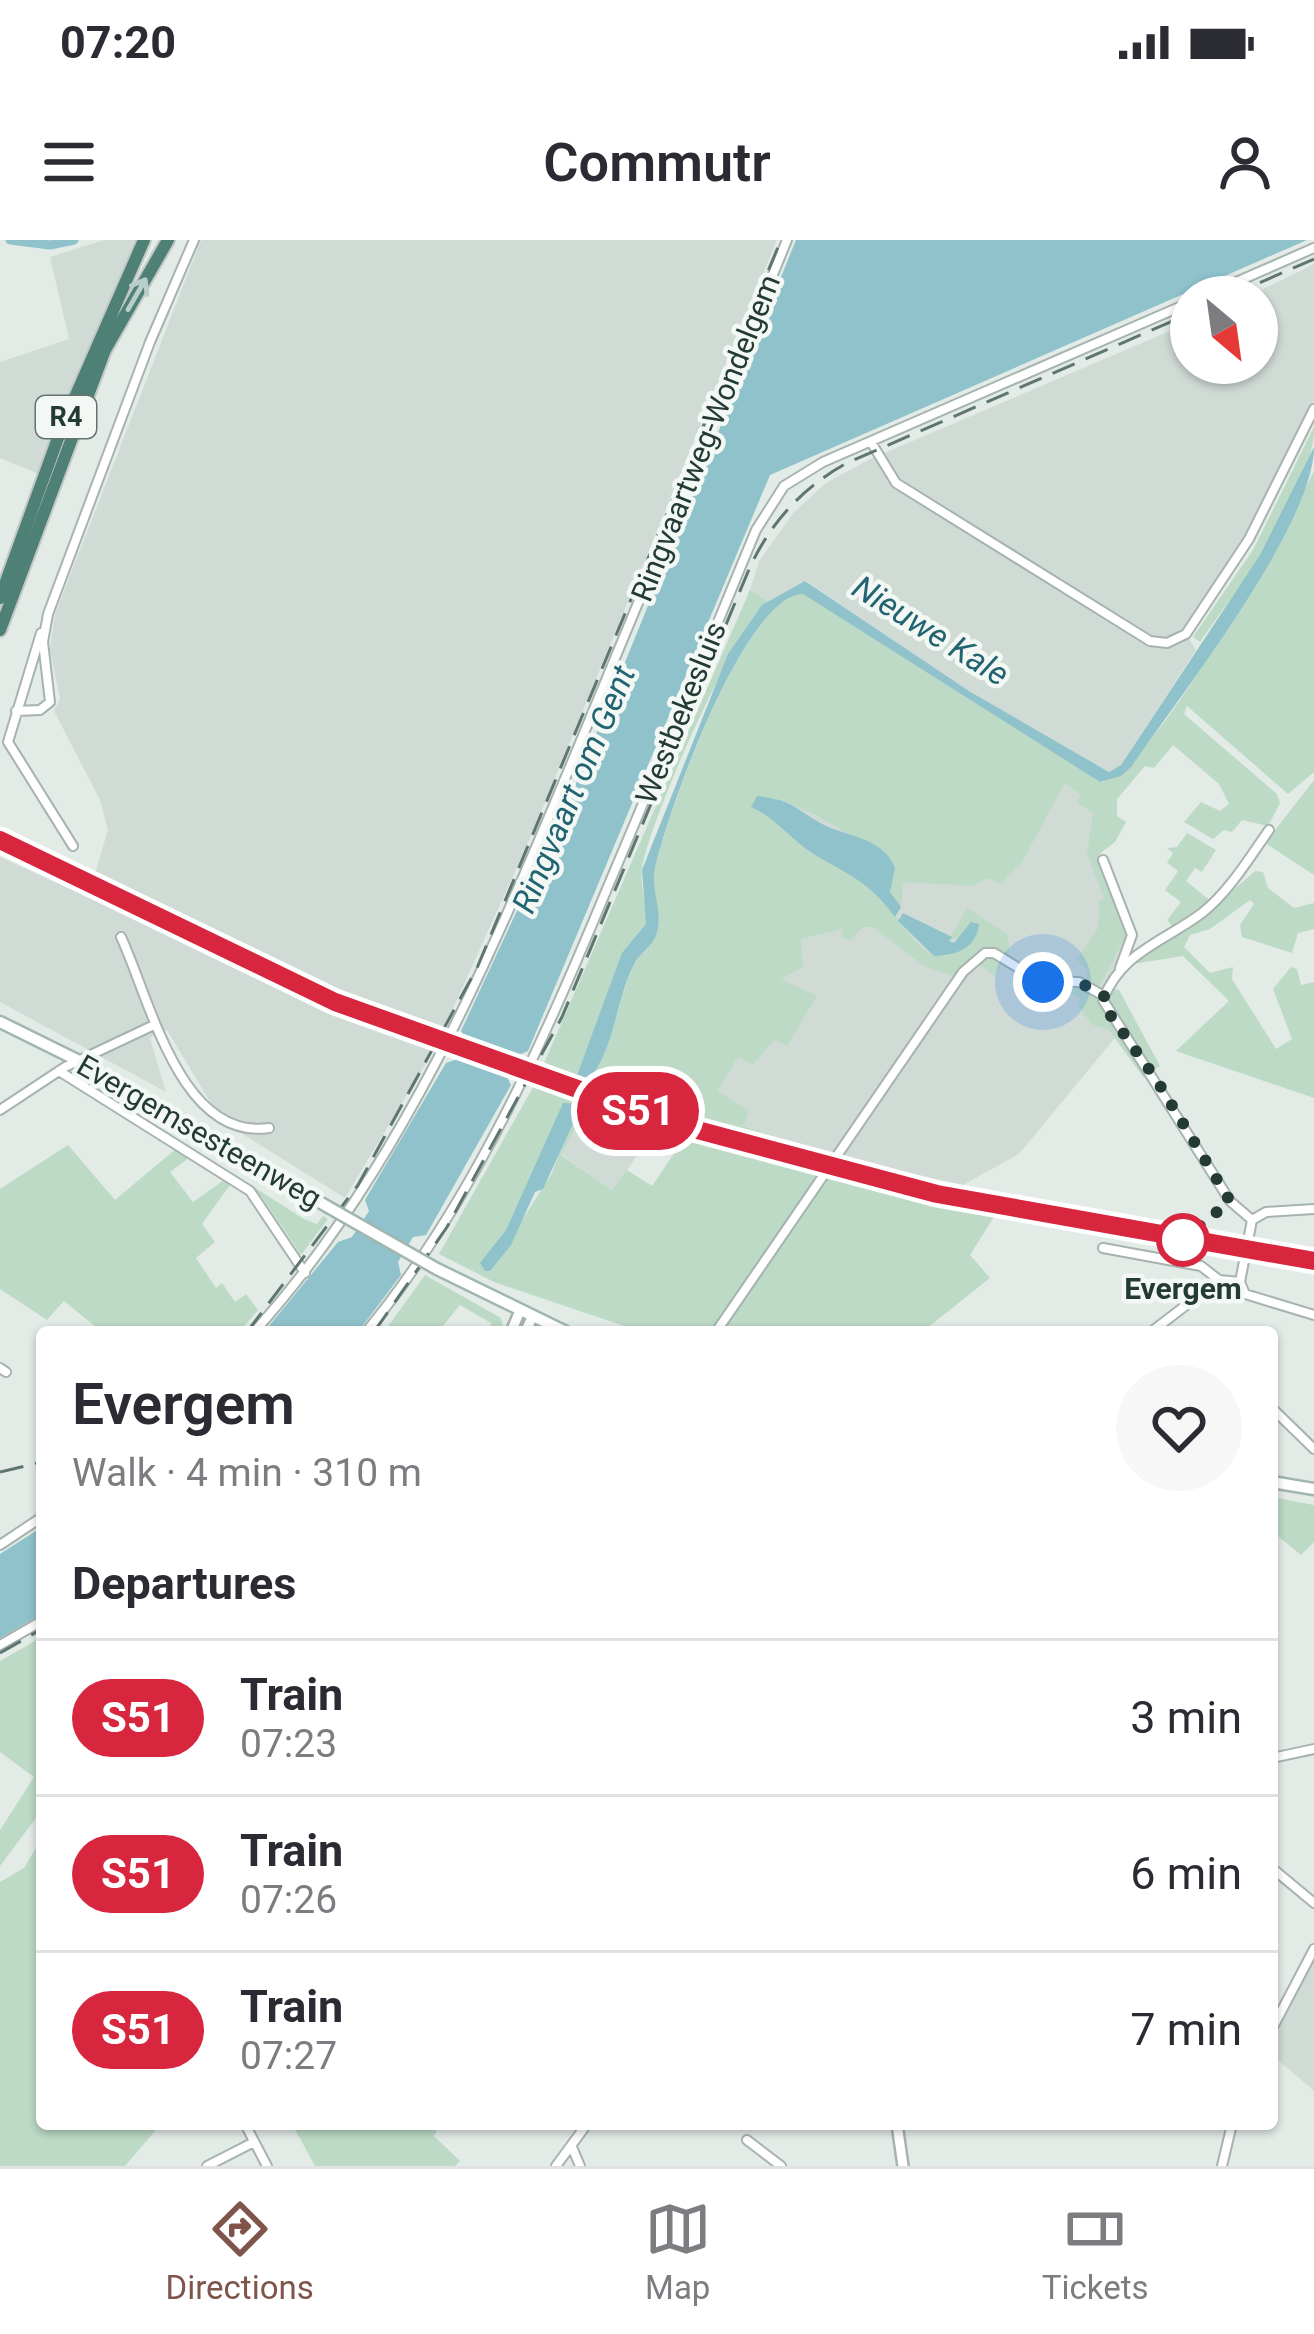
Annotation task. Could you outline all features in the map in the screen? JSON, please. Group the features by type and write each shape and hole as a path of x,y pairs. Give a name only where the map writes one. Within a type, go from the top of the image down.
{"highway":[{"name":"R4","path":"0,598 70,406 144,240"},
{"name":"R4","path":"0,630 105,350 168,240"}],"main road":[{"name":"Evergemsesteenweg","path":"0,1022 79,1061 395,1246 551,1326"},
{"path":"1278,1482 1314,1490"}],"street":[{"path":"74,847 8,742 48,614 118,422 194,240"},
{"name":"Ringvaartweg-Wondelgem","path":"259,1326 355,1204 412,1104 503,924 787,240"},
{"path":"1250,276 1314,248"},
{"name":"Westbekesluis","path":"371,1326 404,1283 468,1180 562,998 767,508 792,479 1170,311"},
{"path":"871,441 896,484 1150,641 1167,644 1186,634 1249,539 1314,409"},
{"path":"16,711 40,710 50,702 44,653 48,614"},
{"path":"1120,969 1158,937 1208,908 1268,830"},
{"path":"1103,860 1132,934 1104,996 1106,1009 1156,1079 1230,1201 1252,1220"},
{"path":"122,938 154,1025 209,1112 244,1130 268,1128"},
{"path":"720,1326 963,972 986,953 994,953 1040,982 1079,982 1104,996"},
{"path":"0,1110 59,1072 154,1025"},
{"path":"59,1072 250,1192 305,1273"},
{"path":"1314,1209 1266,1212 1252,1220 1240,1282 1246,1294 1314,1315"},
{"path":"1103,1248 1201,1266 1219,1280 1240,1282"},
{"path":"1159,1326 1219,1280"},
{"path":"514,1326 519,1313"},
{"path":"528,1326 532,1318"},
{"path":"1278,1414 1314,1448"},
{"path":"0,1545 36,1520"},
{"path":"0,1645 36,1624"},
{"path":"1278,1757 1314,1749"},
{"path":"1278,1873 1314,1904"},
{"path":"1278,2015 1314,1949"},
{"path":"248,2130 267,2166"},
{"path":"556,2166 583,2130"},
{"path":"897,2130 903,2166"},
{"path":"1222,2166 1231,2130"},
{"path":"747,2140 781,2166"},
{"path":"206,2166 254,2142"},
{"path":"572,2147 580,2166"}],"shaded area":[{"path":"104,240 135,240 41,475 0,458 0,362 69,339 50,257"},
{"path":"201,240 777,240 532,834 436,1046 345,1198 244,1135 215,1110 167,1030 150,1038 166,1092 0,1002 0,857 88,897 108,830 100,800 54,711 60,699 50,649 55,614"},
{"path":"1314,264 1314,400 1246,536 1183,630 1196,650 1121,765 1109,772 969,691 806,581 769,602 750,590 759,561 794,512 826,483 868,460 1170,331 1170,384 1278,384 1278,282"},
{"path":"803,593 1100,782 1101,861 1130,934 1107,987 1119,1033 1019,1154 963,1185 830,1155 597,1078"},
{"path":"545,1074 821,1162 1016,1208 1015,1213 816,1169 542,1083"},
{"path":"579,1121 647,1141 613,1191 561,1154"},
{"path":"1314,1960 1314,2091 1278,2060 1278,2031"}],"green space":[{"path":"1314,427 1311,453 1288,510 1200,642 1193,637 1253,550"},
{"path":"1314,471 1314,772 1288,794 1187,706 1184,714 1277,794 1280,803 1268,826 1242,820 1232,832 1224,830 1213,839 1184,822 1201,802 1220,811 1229,804 1219,784 1173,745 1154,768 1145,766 1117,799 1117,816 1126,822 1115,842 1098,855 1128,932 1095,994 1099,999 1112,988 1119,990 1160,1066 1143,1077 1109,1030 1091,1024 1079,1006 1080,998 1058,989 1057,973 1084,988 1087,970 1077,960 1098,928 1099,901 1104,898 1087,854 1093,813 1077,803 1081,795 1065,783 1022,862 1000,884 987,878 973,886 903,882 901,907 890,893 878,846 803,809 772,804 752,807 812,853 870,886 934,956 964,950 966,935 948,941 967,908 1007,934 1010,952 994,976 979,964 963,979 924,966 873,927 863,927 851,940 842,938 842,929 801,939 803,967 781,979 817,996 787,1046 774,1040 753,1065 738,1057 717,1091 749,1111 743,1126 830,1155 825,1163 541,1070 750,590 769,602 736,646 716,684 659,813 642,869 646,924 615,977 577,1074 588,1079 605,1052 629,976 650,943 655,867 692,757 733,667 780,603 803,593 1100,782 1122,770 1151,740 1183,696"},
{"path":"1314,780 1314,875 1265,843"},
{"path":"1187,833 1216,850 1202,872 1195,868 1186,881 1211,901 1172,926 1167,920 1181,902 1165,890 1178,871 1167,863 1173,853 1167,848 1177,847"},
{"path":"1255,871 1263,872 1268,888 1294,908 1314,903 1314,929 1298,933 1292,953 1242,937 1240,925 1254,904 1250,900 1210,929 1190,935 1184,947 1210,973 1233,967 1232,979 1276,1049 1292,1039 1273,989 1291,967 1297,969 1301,985 1314,982 1314,1098 1176,1051 1229,1001 1183,956 1133,964 1204,916"},
{"path":"82,1078 304,1219 317,1224 323,1216 328,1219 301,1255 261,1196"},
{"path":"536,1082 820,1171 717,1326 624,1326 494,1282 439,1254","holes":["563,1104 575,1108 552,1173 490,1271 481,1263 506,1230","579,1121 675,1152 652,1186 627,1170 612,1190 561,1155"]},
{"path":"68,1145 115,1200 177,1148 190,1157 170,1172 193,1202 224,1180 230,1185 202,1224 215,1242 196,1258 216,1288 222,1283 235,1302 246,1294 258,1310 244,1326 95,1326 64,1301 47,1320 0,1289 0,1189"},
{"path":"830,1172 997,1212 970,1255 990,1278 930,1326 725,1326"},
{"path":"425,1275 501,1318 503,1326 491,1326 460,1305 443,1326 388,1326"},
{"path":"1278,1498 1314,1505 1314,1542 1301,1555 1278,1536"},
{"path":"36,1640 36,1818 0,1866 0,1830 34,1777 0,1752 0,1661"},
{"path":"36,1848 36,2130 156,2130 125,2166 0,2166 0,1882 24,1868"},
{"path":"295,2130 437,2130 434,2136 460,2161 455,2166 315,2166"}],"water":[{"path":"796,240 1307,240 1225,276 1170,276 1170,300 770,475 528,1051 512,1058 506,1075 511,1085 426,1235 413,1237 398,1262 401,1275 363,1326 269,1326 338,1242 352,1237 369,1211 365,1200 446,1063 461,1058 467,1041 461,1031 575,786"},
{"path":"1314,447 1308,480 1269,564 1210,655 1121,776 1100,782 803,594 780,604 733,667 711,711 655,868 656,937 629,975 598,1066 589,1079 577,1075 622,953 646,924 642,870 728,654 762,605 805,581 969,691 1109,772 1121,765 1260,555"},
{"path":"757,796 790,804 881,849 895,868 890,892 901,907 895,917 866,886 751,807"},
{"path":"903,913 952,937 949,941 954,943 971,922 979,924 964,949 934,956 898,921"},
{"path":"563,1103 582,1104 511,1245 485,1271 480,1263 506,1230"},
{"path":"36,1531 36,1617 0,1638 0,1554"}],"waterway":[{"path":"10,240 50,245 74,240"}],"railway":[{"path":"252,1326 358,1185 477,968 781,240"},
{"path":"1275,276 1314,259"},
{"path":"378,1326 447,1227 562,1017 750,567 778,521 816,483 847,463 1170,322"},
{"path":"0,840 335,1002 675,1123 952,1198 1314,1261"},
{"path":"0,1472 36,1463"},
{"path":"0,1653 36,1632"}],"train":[{"name":"S51","path":"0,840 335,1002 675,1124 937,1194 1314,1261"}],"place":[{"name":"Evergem","path":"1183,1240"}],"route":[{"path":"1043,982 1079,982 1104,996 1106,1009 1156,1079 1162,1097 1230,1201 1183,1240"}],"water label":[{"name":"Nieuwe Kale","path":"931,630"},
{"name":"Ringvaart om Gent","path":"573,789"}]}
